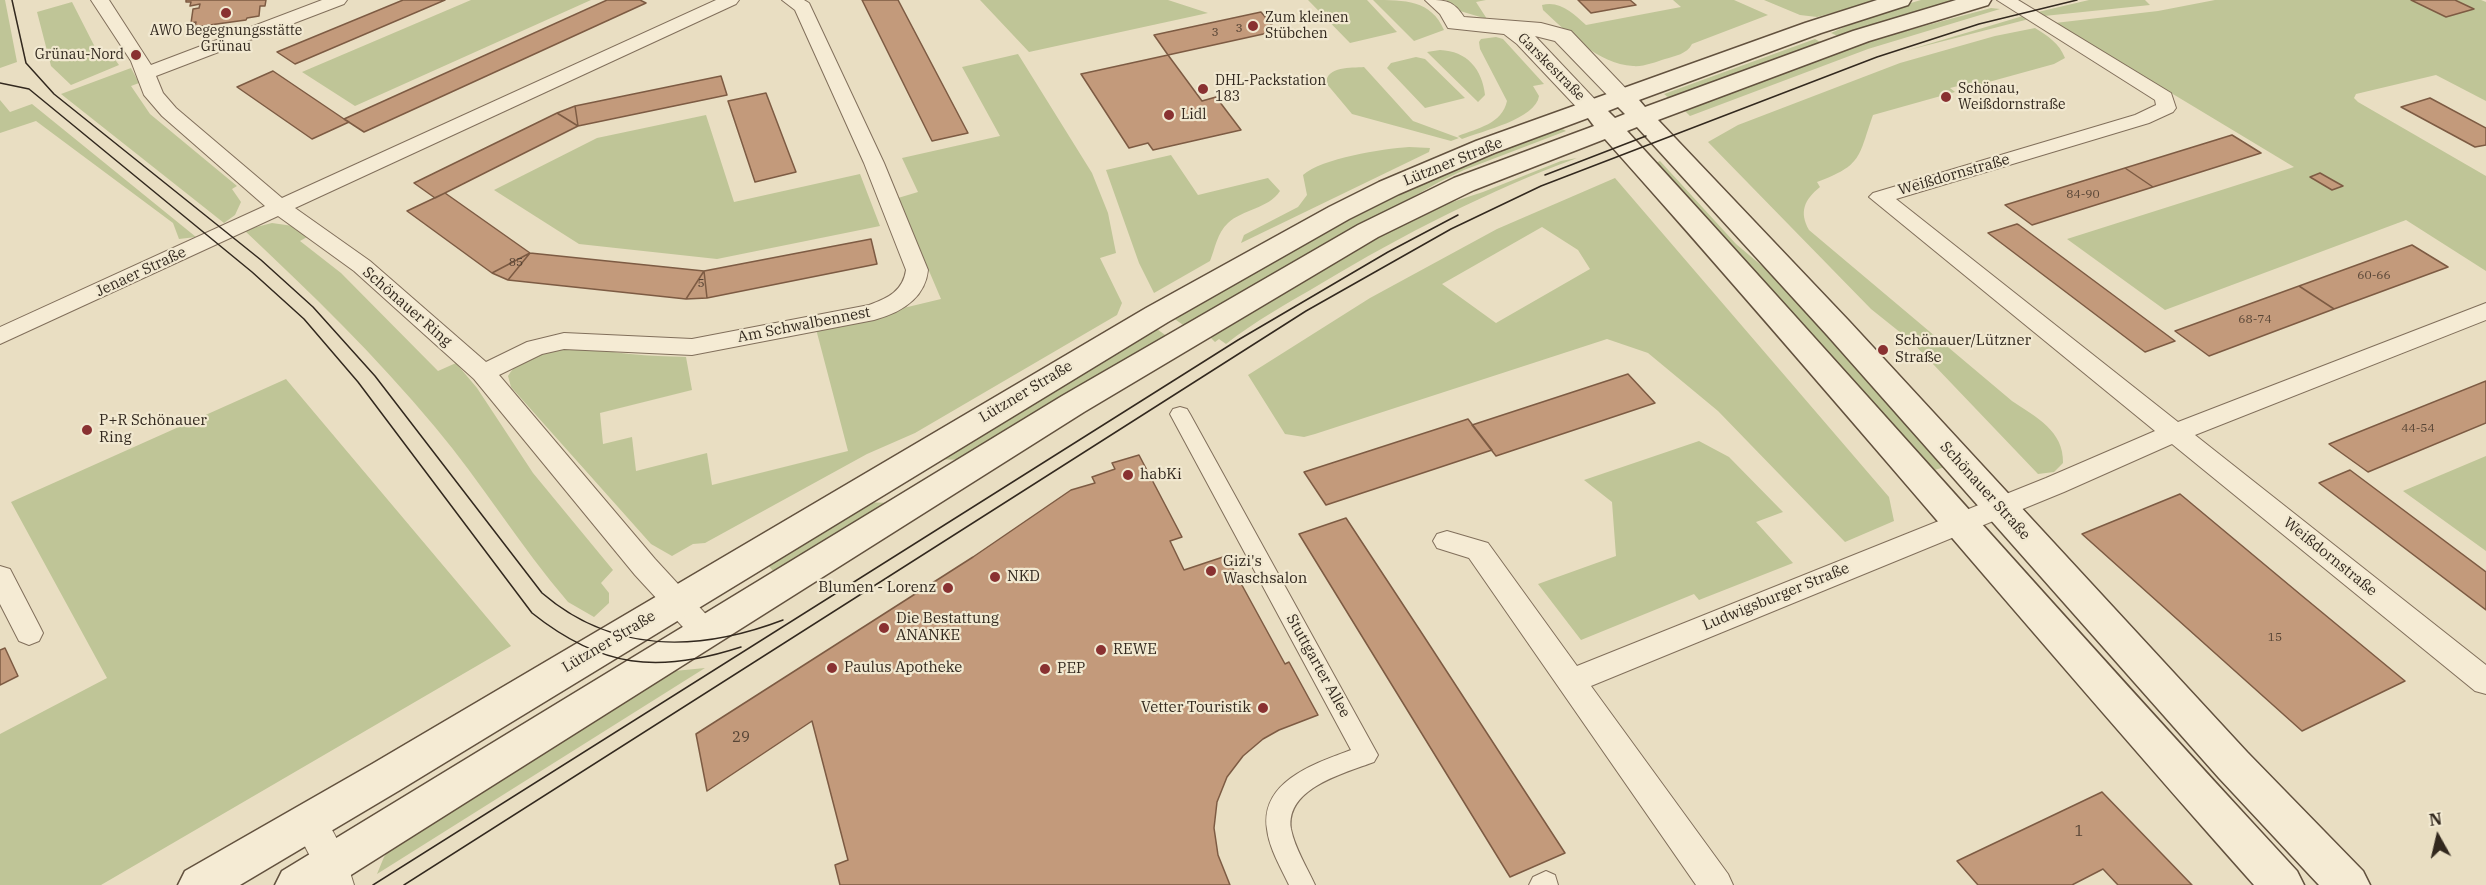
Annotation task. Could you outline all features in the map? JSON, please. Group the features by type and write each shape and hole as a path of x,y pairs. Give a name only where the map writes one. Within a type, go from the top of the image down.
{"main road":[{"name":"Lützner Straße","path":"321,877 704,631 1073,404 1368,231 1432,199 1546,152 1813,28 1900,0"},
{"name":"Lützner Straße","path":"1624,114 1861,36 1980,0"},
{"name":"Lützner Straße","path":"200,885 1157,315 1311,227 1389,188 1443,165 1592,109"},
{"name":"Schönauer Straße","path":"1592,109 1624,114 1818,307 2186,780 2282,885"},
{"name":"Schönauer Straße","path":"1624,114 1642,163 1980,514 2233,765 2348,885"},
{"path":"1546,152 1597,154 1642,163"}],"street":[{"name":"Schönauer Ring","path":"100,0 140,61 154,95 169,112 281,208 362,266 483,373 645,567 704,631"},
{"path":"144,74 338,0"},
{"path":"281,208 730,0"},
{"name":"Am Schwalbennest","path":"483,373 535,348 564,341 692,347 874,312 893,305 909,293 917,281 917,270 874,163 803,7 791,0"},
{"name":"Garskestraße","path":"1436,0 1449,10 1456,23 1541,30 1563,36 1624,114"},
{"name":"Weißdornstraße","path":"2006,0 2164,96 2166,108 2142,119 1880,197 2486,681"},
{"name":"Garskestraße","path":"1509,27 1526,39 1592,109"},
{"name":"Jenaer Straße","path":"0,336 281,208"},
{"path":"1980,514 2174,433 2486,311"},
{"name":"Stuttgarter Allee","path":"1180,414 1366,755 1310,777 1287,796 1278,827 1302,885"},
{"name":"Ludwigsburger Straße","path":"1571,681 1980,514"},
{"path":"1447,541 1478,550 1716,885"},
{"path":"0,577 29,633"},
{"path":"309,820 321,877"}],"green space":[{"path":"0,0 5,0 17,62 0,68"},
{"path":"471,0 591,0 355,106 302,72"},
{"path":"980,0 1168,0 1208,13 1029,52"},
{"path":"1308,0 1367,0 1397,32 1350,43"},
{"path":"1373,0 1396,0 1424,7 1439,20 1444,30 1414,41"},
{"path":"1446,0 1486,0 1476,2 1487,19 1460,11"},
{"path":"1673,0 1734,0 1768,15 1692,44 1677,56 1633,66 1608,60 1584,46 1543,10 1542,5 1561,6 1586,25 1681,7"},
{"path":"1764,0 1880,0 1817,17 1800,15"},
{"path":"1921,0 1959,0 1840,37 1831,33 1874,14"},
{"path":"2089,0 2145,0 2150,5 2044,16 2038,12"},
{"path":"2215,0 2481,0 2486,2 2486,101 2436,75 2356,94 2354,98 2486,176 2486,271 2406,220 2165,310 2067,239 2294,167 2055,23 2158,11"},
{"path":"72,2 100,57 111,54 119,65 71,85 51,66 37,12"},
{"path":"1991,8 2000,9 1868,49 1690,116 1683,109 1872,40"},
{"path":"2023,16 2029,19 1905,51"},
{"path":"2035,28 2056,44 2065,58 2054,64 1967,88 1962,85 1950,88 1955,92 1873,115 1857,158 1843,170 1817,182 1820,187 1807,202 1804,218 1809,230 2012,401 2047,426 2059,442 2063,463 2054,472 2038,474 1911,341 1871,309 1708,142 1738,125 1900,63 1995,36"},
{"path":"1496,37 1503,39 1544,84 1533,86 1539,96 1536,104 1519,118 1462,139 1458,136 1495,120 1507,101 1480,49 1481,39"},
{"path":"1815,39 1822,43 1670,99 1664,94"},
{"path":"1440,50 1458,54 1472,63 1480,77 1485,95 1478,102 1427,52"},
{"path":"1018,54 1092,173 1108,213 1116,253 1100,258 1122,303 1117,315 915,433 867,454 705,543 693,544 672,556 651,544 511,387 508,376 518,364 532,356 564,349 686,357 692,390 600,413 603,444 632,437 636,471 707,453 712,485 848,451 816,329 941,299 898,198 918,192 902,158 1000,136 962,67"},
{"path":"1416,57 1425,59 1465,98 1425,108 1387,68 1391,63"},
{"path":"1364,67 1413,121 1459,138 1451,141 1352,114 1326,83 1327,77 1340,69"},
{"path":"131,68 139,83 131,86 150,114 237,186 232,189 241,202 235,215 224,223 61,94"},
{"path":"0,100 10,112 32,104 196,237 179,239 173,223 36,121 0,133"},
{"path":"706,115 734,202 860,174 880,226 717,259 579,244 494,190 597,138"},
{"path":"1557,126 1566,131 1464,170 1439,182 1186,327 1172,317 1378,201"},
{"path":"1409,147 1430,148 1429,152 1241,243 1244,235 1298,207 1307,195 1303,175 1312,169 1353,155"},
{"path":"1171,155 1198,195 1268,178 1280,191 1269,202 1234,218 1224,227 1210,261 1154,293 1139,263 1106,170"},
{"path":"1577,158 1479,199 1415,231 1285,305 1226,344 1219,339 1215,342 1208,335 1351,249 1437,207 1483,192 1561,161"},
{"path":"1660,161 1736,244 1781,282 1948,466 1928,472 1653,164"},
{"path":"1615,178 1889,497 1894,521 1845,542 1718,411 1648,353 1607,339 1315,434 1304,437 1285,434 1248,375 1370,298 1497,229","holes":["1542,227 1578,250 1590,269 1496,323 1442,284"]},
{"path":"272,223 293,226 307,237 300,241 341,273 438,371 456,363 477,388 533,473 613,570 601,583 609,593 609,603 594,617 568,602 452,448 390,375 244,230"},
{"path":"1154,327 1168,337 964,460 932,459"},
{"path":"286,379 511,646 101,885 0,885 0,734 107,678 11,502"},
{"path":"1699,441 1729,457 1783,512 1756,522 1793,563 1699,600 1694,594 1581,640 1538,584 1616,556 1612,502 1584,480"},
{"path":"2486,456 2486,551 2403,491"},
{"path":"861,502 892,503 776,574 764,561"},
{"path":"705,668 377,874 384,857 396,842 664,672"}],"building":[{"name":"AWO Begegnungsstätte Grünau","path":"186,0 266,0 265,6 260,6 259,16 195,27 196,22 191,23 193,9 199,8 200,4 190,6 191,2 186,2"},
{"path":"403,0 445,0 295,64 277,52"},
{"path":"607,0 640,0 646,3 364,132 344,119"},
{"path":"862,0 898,0 968,133 932,141"},
{"path":"1578,0 1630,0 1636,5 1591,13"},
{"path":"2411,0 2455,0 2474,9 2446,17"},
{"path":"1261,12 1277,31 1168,55 1154,35"},
{"name":"Lidl","path":"1168,55 1202,101 1216,97 1241,130 1153,150 1148,143 1129,148 1081,74"},
{"path":"273,71 349,122 312,139 237,87"},
{"path":"721,76 727,95 578,126 575,106"},
{"path":"766,93 796,172 755,182 728,101"},
{"path":"2430,98 2486,128 2486,145 2475,147 2401,107"},
{"path":"575,106 578,126 557,113"},
{"path":"557,113 578,126 435,198 414,183"},
{"path":"2232,135 2261,153 2153,187 2125,168"},
{"path":"2125,168 2153,187 2032,225 2005,205"},
{"path":"2320,173 2343,186 2332,190 2310,177"},
{"path":"445,193 530,253 492,273 407,211"},
{"path":"2017,224 2175,341 2145,352 1988,233"},
{"path":"871,239 877,264 707,298 704,271"},
{"path":"2412,245 2448,267 2334,309 2299,286"},
{"path":"530,253 508,280 492,273"},
{"path":"530,253 704,271 686,299 508,280"},
{"path":"704,271 707,298 686,299"},
{"path":"2299,286 2334,309 2209,356 2175,331"},
{"path":"1628,374 1655,403 1496,456 1472,425"},
{"path":"2486,381 2486,423 2368,472 2329,444"},
{"path":"1468,419 1492,450 1326,505 1304,472"},
{"name":"PEP","path":"1139,455 1182,537 1170,541 1184,570 1226,556 1285,664 1289,662 1318,715 1279,730 1263,739 1243,756 1227,777 1217,802 1214,828 1218,855 1230,885 840,885 835,865 848,860 812,721 707,791 696,734 973,557 1071,490 1095,483 1092,477 1115,469 1112,463"},
{"path":"2350,470 2486,572 2486,610 2319,483"},
{"path":"2180,494 2405,681 2302,731 2082,534"},
{"path":"1346,518 1565,853 1510,877 1299,534"},
{"path":"5,648 18,676 0,685 0,650"},
{"path":"2102,792 2192,885 2118,885 2103,869 2072,885 1978,885 1957,861"}],"tram line":[{"path":"12,0 26,63 54,94 261,260 313,307 375,376 542,593 569,613 598,627 627,637 658,641 689,642 720,638 783,620"},
{"path":"404,885 1306,311 1451,229 1541,186 1877,57 1979,24 2077,0"},
{"path":"0,83 29,89 252,272 304,319 358,382 532,613 582,645 631,661 657,663 683,661 741,647"},
{"path":"1545,175 1646,136"},
{"path":"373,885 1238,340 1388,252 1458,215"}],"place":[{"name":"AWO Begegnungsstätte Grünau","path":"226,13"},
{"name":"Zum kleinen Stübchen","path":"1253,26"},
{"name":"Grünau-Nord","path":"136,55"},
{"name":"DHL-Packstation 183","path":"1203,89"},
{"name":"Schönau, Weißdornstraße","path":"1946,97"},
{"name":"Lidl","path":"1169,115"},
{"name":"Schönauer/Lützner Straße","path":"1883,350"},
{"name":"P+R Schönauer Ring","path":"87,430"},
{"name":"habKi","path":"1128,475"},
{"name":"Gizi's Waschsalon","path":"1211,571"},
{"name":"NKD","path":"995,577"},
{"name":"Blumen - Lorenz","path":"948,588"},
{"name":"Die Bestattung ANANKE","path":"884,628"},
{"name":"REWE","path":"1101,650"},
{"name":"Paulus Apotheke","path":"832,668"},
{"name":"PEP","path":"1045,669"},
{"name":"Vetter Touristik","path":"1263,708"}]}
